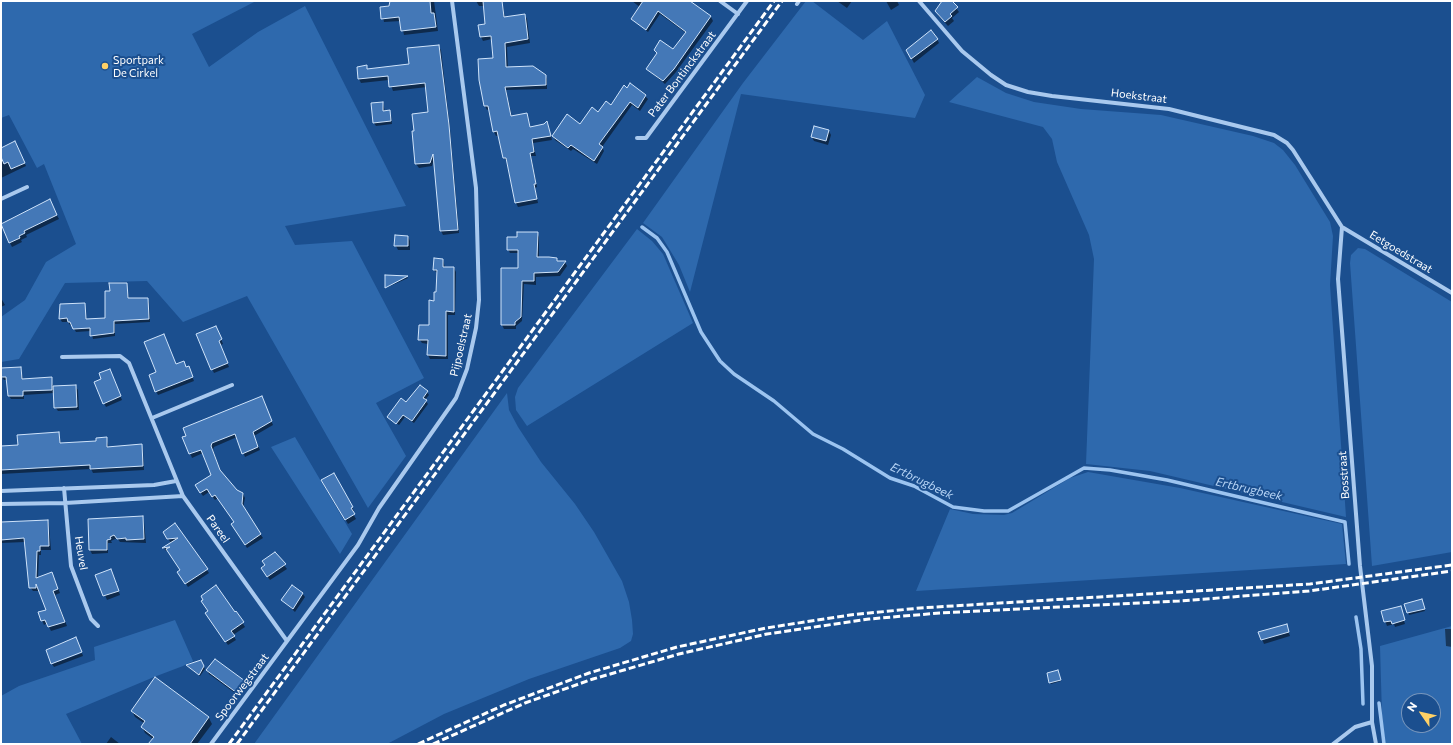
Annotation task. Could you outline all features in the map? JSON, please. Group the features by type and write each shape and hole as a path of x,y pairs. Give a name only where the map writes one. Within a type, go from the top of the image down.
{"street":[{"name":"Pijpoelstraat","path":"287,641 358,545 379,508 456,398 467,369 476,328 479,300 476,188 452,1"},
{"path":"720,1 738,14"},
{"name":"Pater Bontinckstraat","path":"637,138 646,138 747,1"},
{"name":"Hoekstraat","path":"919,1 962,51 991,75 1006,85 1028,92 1052,96 1169,109 1274,135 1287,143 1293,150 1342,227"},
{"path":"1,199 27,187"},
{"name":"Eetgoedstraat","path":"1342,227 1452,293"},
{"name":"Bosstraat","path":"1342,227 1338,279 1360,566 1372,666 1372,722 1376,744"},
{"name":"Pareel","path":"62,357 120,356 129,363 183,496 287,641"},
{"path":"152,418 232,386"},
{"path":"1,491 154,485 176,481"},
{"name":"Heuvel","path":"64,488 71,566 91,619 98,626"},
{"path":"1,504 65,503 183,496"},
{"name":"Spoorwegstraat","path":"211,744 287,641"},
{"path":"1333,744 1355,727 1372,722"}],"shaded area":[{"path":"1,1 256,1 192,34 209,67 258,32 305,6 406,206 285,226 295,245 352,241 424,378 376,403 406,456 368,508 247,296 183,322 147,281 65,283 19,359 1,362 1,317 25,300 46,262 76,244 44,164 37,168 9,115 1,118"},
{"path":"806,1 812,1 863,40 887,21 925,95 915,118 741,94 690,292 679,265 662,237 643,223 743,83"},
{"path":"977,77 1006,93 1034,102 1081,109 1161,115 1253,136 1274,143 1283,150 1295,165 1330,222 1333,236 1330,285 1346,517 1150,471 1086,464 1094,259 1089,235 1057,162 1052,139 1043,127 949,102"},
{"path":"637,229 652,241 663,254 693,323 527,426 516,410 515,397 518,388"},
{"path":"1358,248 1365,249 1452,302 1452,552 1372,566 1350,263 1351,255"},
{"path":"507,393 509,410 518,427 541,462 575,504 594,532 622,581 629,602 632,620 633,634 631,641 620,648 529,679 444,714 387,744 254,744"},
{"path":"295,437 352,534 340,554 271,447"},
{"path":"1088,472 1180,488 1342,524 1346,564 916,591 950,509 973,514 1004,515 1012,513 1070,478"},
{"path":"175,620 193,661 66,714 82,744 1,744 1,696 19,686 95,660 94,647"},
{"path":"1452,626 1452,744 1385,744 1382,716 1380,646"}],"building":[{"path":"390,1 430,1 431,13 434,13 436,27 401,31 399,17 381,19 380,7 389,6"},
{"path":"483,1 502,1 504,17 525,14 528,39 505,43 506,67 533,66 546,75 546,85 505,87 511,116 527,113 530,127 544,124 547,121 551,136 532,139 534,152 530,153 536,184 534,184 537,199 515,203 506,158 503,158 497,131 493,132 488,106 484,106 479,80 478,59 493,58 491,36 480,37 478,25 485,24"},
{"path":"643,1 690,1 711,16 674,69 663,81 646,69 657,53 654,50 660,40 673,49 686,32 658,11 646,30 631,19"},
{"path":"942,1 952,1 958,7 950,14 952,16 945,22 935,11"},
{"path":"931,30 938,39 911,59 906,50"},
{"path":"439,45 449,125 458,230 440,231 433,154 430,163 415,164 412,114 428,112 425,83 389,87 388,76 358,79 357,67 367,65 367,69 409,64 407,48"},
{"path":"630,83 646,95 638,108 630,102 599,144 603,147 594,161 571,145 568,148 552,136 567,114 580,124 592,107 598,112 606,101 611,105 624,85 627,88"},
{"path":"383,102 383,111 390,110 391,121 373,123 371,103"},
{"path":"814,126 829,130 826,141 811,137"},
{"path":"15,141 25,163 11,169 8,162 4,164 1,157 1,148"},
{"path":"50,199 57,215 24,231 25,233 19,236 20,238 9,243 1,224"},
{"path":"517,232 538,232 537,257 557,258 557,261 566,261 558,272 534,273 534,281 522,281 521,317 515,322 515,325 501,325 501,268 518,268 518,250 507,250 507,237 517,237"},
{"path":"395,235 408,236 408,246 394,246"},
{"path":"434,258 443,259 443,267 454,267 454,312 446,311 446,356 427,355 428,340 418,340 419,325 429,325 429,300 434,301 434,292 436,292 437,270 433,270"},
{"path":"385,275 408,276 385,288"},
{"path":"109,283 127,283 128,298 148,298 149,319 114,321 114,333 90,336 90,328 73,329 67,318 59,319 60,304 85,303 86,319 105,318 105,291 110,291"},
{"path":"216,326 222,339 219,341 228,363 211,370 196,334"},
{"path":"164,334 176,364 184,361 186,367 189,366 193,377 155,392 149,375 156,372 144,342"},
{"path":"21,367 22,379 52,377 52,390 23,391 23,396 8,396 6,377 1,377 1,368"},
{"path":"110,369 121,396 103,404 94,382 101,379 99,373"},
{"path":"76,385 77,407 54,408 53,386"},
{"path":"420,385 428,391 423,398 427,400 412,421 403,415 396,424 387,417 401,398 406,402"},
{"path":"262,396 272,421 253,432 258,447 242,454 235,434 212,443 211,446 220,470 237,490 243,493 242,504 261,534 245,545 231,524 234,522 215,495 212,497 207,489 200,493 195,485 211,475 201,450 189,454 182,437 186,436 183,428"},
{"path":"59,432 60,443 96,441 96,438 107,437 107,447 142,444 143,466 90,469 90,465 1,470 1,446 18,445 17,435"},
{"path":"334,473 353,507 351,508 355,514 345,520 321,480"},
{"path":"143,516 144,539 117,539 114,535 110,537 111,539 107,540 107,550 89,550 88,519"},
{"path":"48,520 49,546 40,546 40,551 37,551 36,578 52,572 58,589 53,591 65,622 48,627 45,620 41,621 38,612 46,610 36,584 36,588 29,588 24,538 1,540 1,522"},
{"path":"175,523 208,569 185,584 177,572 180,570 166,549 170,547 162,548 178,538 167,539 163,532"},
{"path":"275,552 286,564 267,577 261,568 265,565 262,561"},
{"path":"111,569 119,591 103,596 95,575"},
{"path":"216,585 244,622 231,631 235,636 225,642 205,613 208,611 201,601 203,600 201,596"},
{"path":"292,585 303,593 293,609 281,600"},
{"path":"1422,599 1425,609 1407,613 1404,604"},
{"path":"1401,606 1405,620 1392,624 1391,621 1384,622 1381,611"},
{"path":"1287,624 1289,632 1261,640 1258,632"},
{"path":"76,637 82,652 51,664 46,650"},
{"path":"215,659 245,681 237,693 206,670"},
{"path":"201,660 204,666 199,675 186,665"},
{"path":"1058,670 1061,680 1049,683 1047,673"},
{"path":"155,677 209,717 190,744 148,744 154,737 141,727 145,721 131,711"}],"waterway":[{"name":"Ertbrugbeek","path":"642,227 657,238 667,252 701,332 720,361 734,374 774,401 813,434 843,449 890,478 914,486 953,507 984,511 1008,511 1084,468 1110,470 1167,480 1345,522 1349,564"},
{"path":"1356,617 1361,649 1363,704"},
{"name":"Ertbrugbeek","path":"1379,703 1384,744"}],"railway":[{"path":"229,744 774,1"},
{"path":"237,744 782,1"},
{"path":"418,744 504,705 589,673 677,647 766,628 850,615 920,608 1310,584 1452,565"},
{"path":"433,744 525,703 593,679 679,654 767,634 869,619 940,613 1179,601 1309,591 1452,571"}],"place":[{"name":"Sportpark De Cirkel","path":"105,66"}]}
